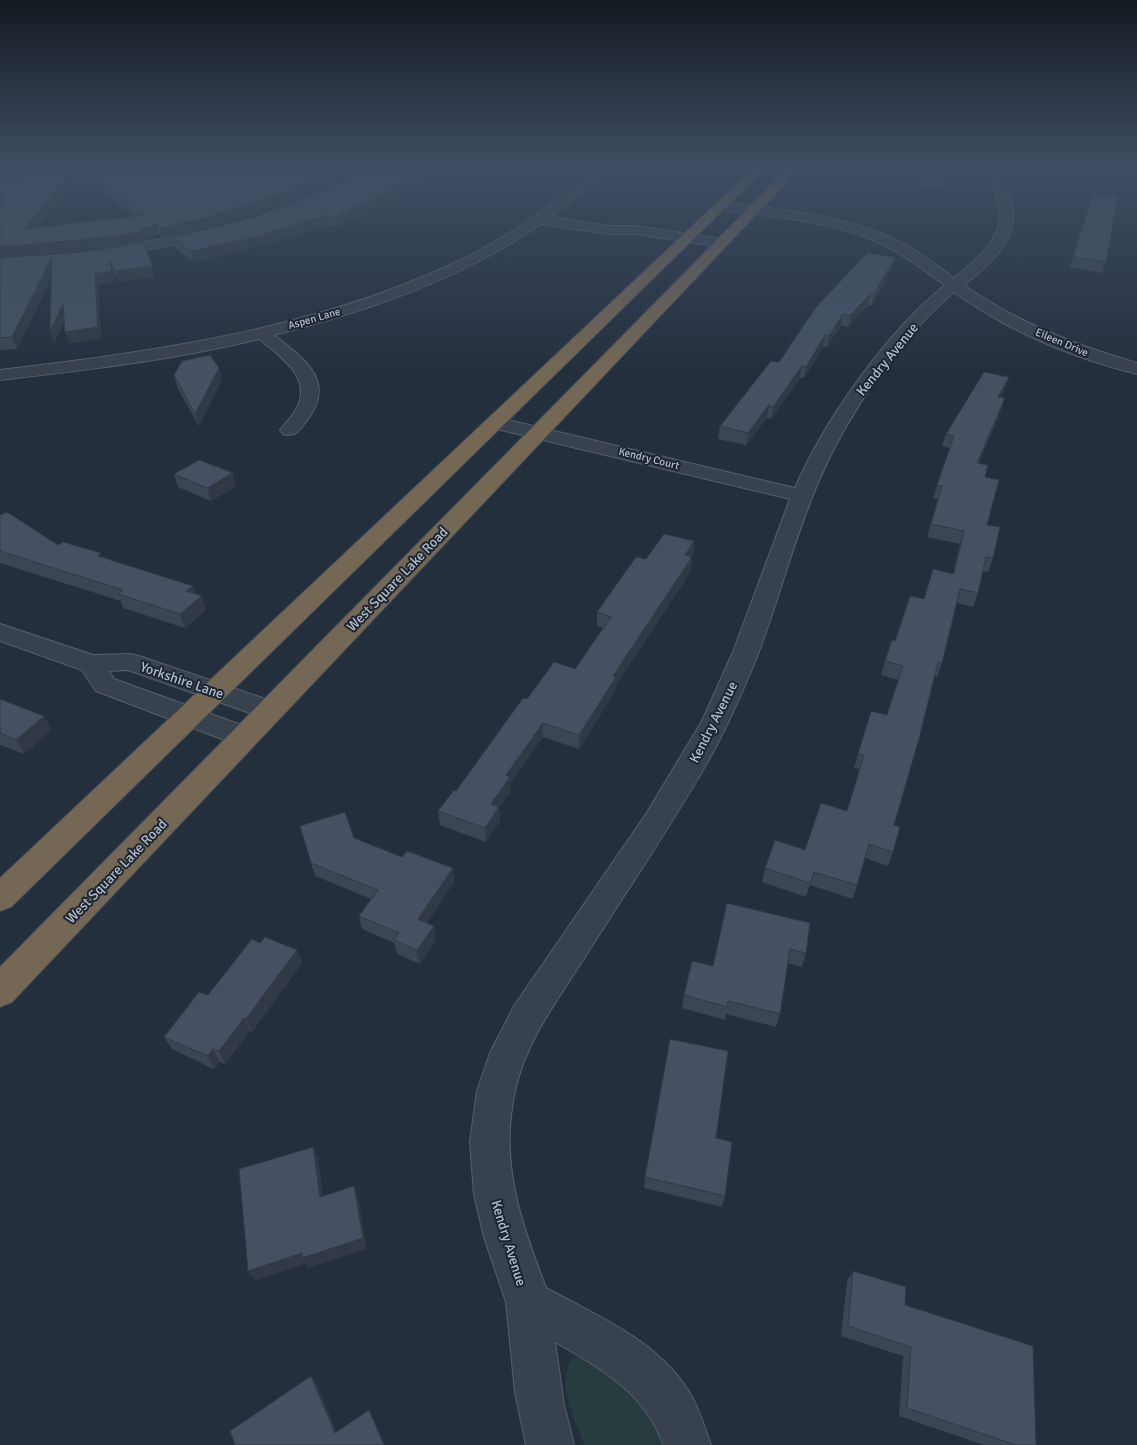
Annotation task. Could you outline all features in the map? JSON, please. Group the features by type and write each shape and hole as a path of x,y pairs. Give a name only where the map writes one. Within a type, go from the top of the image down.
{"highway":[{"path":"0,898 691,235"},
{"name":"West Square Lake Road","path":"0,991 728,235"}],"street":[{"path":"97,255 160,245 201,235"},
{"name":"Aspen Lane","path":"0,375 109,362 166,352 261,332 331,314 414,285 475,258 513,235"},
{"path":"624,235 718,246"},
{"path":"874,235 907,251 948,305"},
{"name":"Kendry Avenue","path":"550,1445 540,1408 528,1303 502,1227 491,1164 492,1113 502,1070 530,1013 674,792 709,732 732,684 802,496 825,444 847,409 885,359 948,305 990,253 1001,235"},
{"name":"Eileen Drive","path":"948,305 990,309"},
{"name":"Eileen Drive","path":"948,305 990,309 1048,337 1090,354 1137,369"},
{"path":"261,332 300,366 310,380 312,392 308,408 301,419 290,430"},
{"name":"Kendry Court","path":"495,423 802,496"},
{"name":"Yorkshire Lane","path":"0,632 91,664 130,662 270,711"},
{"path":"91,664 105,685 245,737"},
{"name":"Kendry Avenue","path":"528,1303 602,1344 641,1373 673,1409 687,1445"}],"green space":[{"path":"579,1357 612,1376 634,1396 657,1426 660,1445 585,1445 568,1402 566,1391 568,1369 572,1359"}],"building":[{"path":"0,235 118,235 101,238 0,247"},
{"path":"184,235 260,235 191,251 174,238"},
{"path":"1080,235 1111,235 1106,262 1073,257"},
{"path":"144,243 152,266 116,271 110,261 112,271 95,274 98,327 65,332 63,304 50,331 52,257 12,337 0,338 0,258 83,252"},
{"path":"867,253 895,257 874,294 870,294 851,315 843,314 829,336 825,335 806,367 802,366 773,407 769,405 748,433 720,426 771,361 779,362 816,307"},
{"path":"210,355 219,368 195,414 174,375 182,361"},
{"path":"984,372 1009,377 998,397 1005,398 977,463 988,465 985,477 999,480 987,525 1000,527 993,558 986,557 978,593 960,589 942,663 938,662 919,739 894,825 900,827 893,852 869,844 857,885 814,872 810,883 765,868 775,840 805,850 821,803 847,811 864,755 858,754 871,711 887,715 903,666 885,661 892,640 895,641 910,596 924,599 933,569 954,574 964,531 931,524 942,486 937,485 954,436 946,434"},
{"path":"199,460 233,473 207,488 174,474"},
{"path":"7,512 58,545 63,542 101,553 98,556 193,586 186,591 202,596 180,614 118,594 123,590 0,551 0,515"},
{"path":"664,534 694,541 685,555 692,557 613,676 616,677 579,735 543,723 506,775 510,777 491,804 499,807 485,828 438,811 454,790 456,791 523,698 527,699 554,662 575,669 611,617 597,612 636,557 646,559"},
{"path":"0,699 44,716 16,740 0,733"},
{"path":"345,812 354,838 402,857 407,851 453,868 418,919 434,926 417,950 394,940 399,933 359,916 378,890 311,863 300,826"},
{"path":"727,903 810,923 806,953 790,949 780,1014 728,1001 727,1007 684,995 692,961 713,966"},
{"path":"265,937 297,950 246,1019 244,1018 219,1051 213,1049 208,1056 164,1037 199,992 208,995 252,939 260,943"},
{"path":"670,1039 728,1051 716,1138 732,1142 725,1196 645,1177"},
{"path":"313,1147 320,1197 354,1186 363,1238 302,1258 302,1253 248,1271 239,1169"},
{"path":"853,1271 906,1287 905,1305 1033,1346 1036,1445 1016,1445 907,1408 911,1347 848,1326"},
{"path":"311,1376 335,1433 369,1410 384,1445 235,1445 230,1431"}]}
